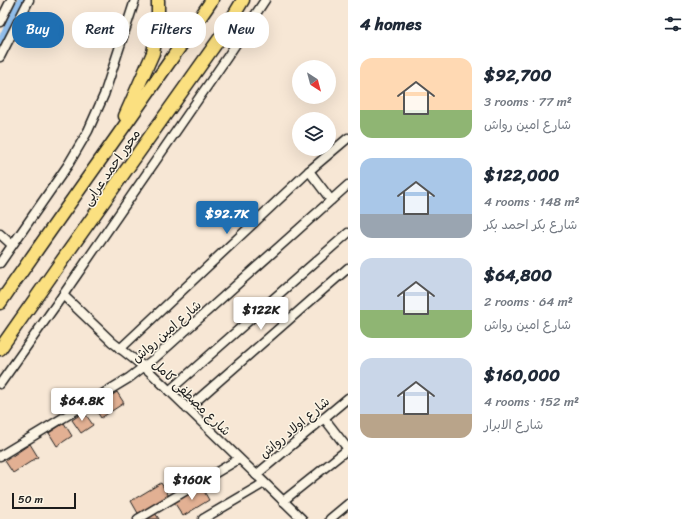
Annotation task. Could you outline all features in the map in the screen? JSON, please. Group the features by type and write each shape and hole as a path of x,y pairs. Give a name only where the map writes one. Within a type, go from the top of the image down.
{"highway":[{"path":"114,141 152,53 158,20 158,0"},
{"name":"محور احمد عرابى","path":"0,303 212,0"},
{"name":"محور احمد عرابى","path":"0,350 222,35 243,0"},
{"path":"152,53 159,61 170,61"}],"street":[{"path":"0,22 11,0"},
{"path":"0,56 29,0"},
{"path":"0,263 68,165 88,131 104,95 135,0"},
{"path":"2,381 63,295 265,0"},
{"path":"120,349 309,171 348,138"},
{"path":"309,171 331,200"},
{"name":"شارع امين رواش","path":"0,456 129,378 144,367 348,185"},
{"path":"169,391 348,233"},
{"path":"0,234 12,245"},
{"path":"187,409 348,268"},
{"name":"شارع مصطفى كامل","path":"63,295 120,349 144,367 302,519"},
{"name":"شارع اولاد رواش","path":"256,475 348,398"},
{"path":"283,501 348,449 324,418"},
{"path":"138,519 239,459"},
{"path":"203,519 264,483"},
{"path":"330,519 348,504"}],"building":[{"path":"117,392 124,403 101,418 94,407"},
{"path":"84,412 93,425 81,433 72,420"},
{"path":"64,423 72,436 57,446 49,433"},
{"path":"30,444 38,457 13,473 5,461"},
{"path":"161,483 170,498 139,515 131,501"},
{"path":"201,486 209,500 183,516 174,502"},
{"path":"155,513 159,519 145,519"}],"waterway":[{"path":"0,44 22,0"}]}
